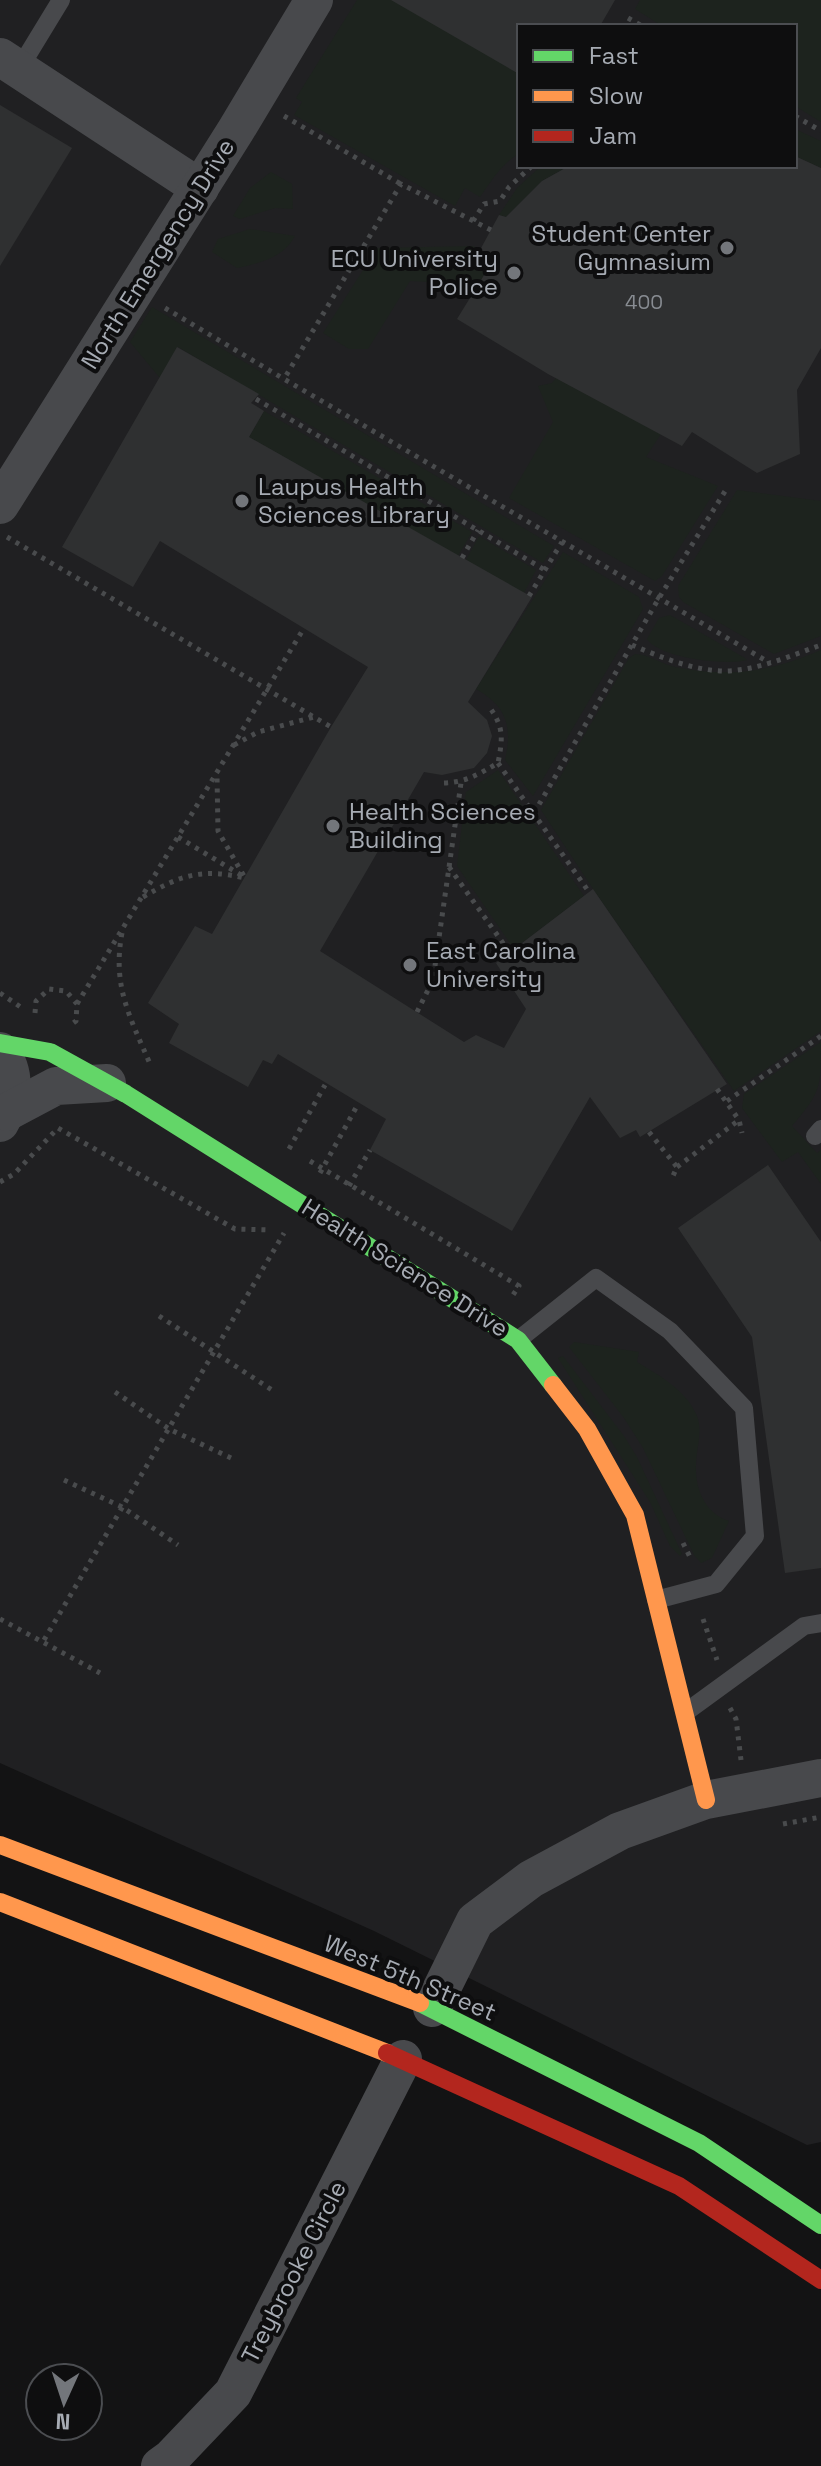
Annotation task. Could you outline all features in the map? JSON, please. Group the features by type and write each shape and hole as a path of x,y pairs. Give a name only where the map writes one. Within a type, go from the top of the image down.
{"main road":[{"name":"Health Science Drive","path":"0,1043 50,1052 107,1083 518,1340 587,1429 635,1515 706,1800"},
{"name":"West 5th Street","path":"0,1845 432,2008 699,2143 821,2225"},
{"path":"0,1902 403,2059 679,2186 821,2280"}],"street":[{"name":"North Emergency Drive","path":"0,505 200,188 314,0"},
{"path":"9,63 200,188"},
{"path":"0,1051 11,1075 12,1094 3,1118"},
{"path":"3,1118 56,1086 107,1083"},
{"path":"432,2008 475,1921 531,1879 620,1831 706,1800 821,1778"},
{"name":"Treybrooke Circle","path":"160,2466 233,2393 403,2059"}],"lane":[{"path":"9,63 61,0"},
{"path":"518,1340 596,1278 670,1331 744,1408 755,1536 716,1584 656,1600"},
{"path":"684,1714 804,1626 821,1623"}],"path":[{"path":"628,18 638,24"},
{"path":"281,115 401,184 491,230"},
{"path":"797,119 821,131"},
{"path":"473,221 484,204 500,201 509,187 530,168"},
{"path":"284,379 401,184"},
{"path":"165,308 770,663"},
{"path":"256,399 545,570"},
{"path":"534,813 727,488"},
{"path":"462,558 478,530"},
{"path":"0,533 331,727"},
{"path":"529,596 562,542"},
{"path":"62,1032 76,1021 77,1004 304,628"},
{"path":"632,645 670,661 723,671 770,663 821,645"},
{"path":"444,783 461,783 476,778 498,763 503,738 498,719 488,705"},
{"path":"233,746 258,732 314,717"},
{"path":"498,763 589,892"},
{"path":"217,773 218,831 245,878"},
{"path":"417,1012 433,980 461,783"},
{"path":"178,837 245,878"},
{"path":"449,867 510,953"},
{"path":"142,897 190,874 218,872 245,878"},
{"path":"124,927 119,949 120,987 134,1032 150,1065"},
{"path":"40,1024 35,1017 36,1001 49,989 66,991 77,1004"},
{"path":"727,1101 821,1036"},
{"path":"289,1149 325,1085"},
{"path":"717,1089 739,1120 742,1133"},
{"path":"302,1203 358,1104"},
{"path":"672,1178 677,1167 739,1120"},
{"path":"0,1182 14,1174 58,1128 235,1229 286,1230 44,1640"},
{"path":"649,1132 677,1167"},
{"path":"349,1186 370,1150"},
{"path":"159,1316 272,1390"},
{"path":"115,1392 169,1429 231,1458"},
{"path":"64,1480 122,1507 178,1545"},
{"path":"0,1619 44,1640 100,1673"},
{"path":"703,1619 718,1662"}],"shaded area":[{"name":"East Carolina University","path":"0,0 821,0 821,2142 807,2145 374,1931 0,1763"},
{"path":"357,0 404,0 517,73 517,155 493,178 480,197 465,188 455,206 294,115 302,102 296,98"},
{"path":"640,0 821,0 821,122 797,107 797,24 659,24 635,9"},
{"path":"797,130 821,141 821,168 797,157"},
{"path":"539,168 565,168 542,181 506,217 499,215 517,188"},
{"path":"271,172 292,184 293,209 275,208 240,219 233,216 250,188"},
{"path":"250,229 295,236 277,254 237,268 212,252 218,239"},
{"path":"473,246 494,259 478,285 410,281 368,349 349,349 323,333 377,248"},
{"path":"152,307 554,546 543,563 178,347 160,378 130,342"},
{"path":"556,378 661,434 646,457 718,486 662,576 655,581 509,498 553,422 538,386 552,383"},
{"path":"264,411 472,532 458,556 249,437"},
{"path":"737,490 821,501 821,636 774,654 679,597 678,586"},
{"path":"479,536 536,570 524,593 466,560"},
{"path":"563,552 639,597 643,609 533,796 505,760 508,737 505,718 494,702 476,689"},
{"path":"670,615 747,660 724,662 694,659 654,646 647,639 659,618"},
{"path":"821,650 821,1031 734,1091 541,810 629,658 635,654 675,667 731,672 767,668"},
{"path":"498,770 584,896 514,949 457,866 466,792"},
{"path":"821,1042 821,1070 814,1097 792,1126 817,1153 821,1150 821,1184 798,1152 782,1162 742,1108 744,1094"},
{"path":"574,1342 639,1352 637,1362 672,1384 692,1407 699,1428 696,1466 700,1492 714,1513 729,1521 712,1558 701,1563 694,1555 643,1448 624,1418 569,1347"},
{"path":"563,1356 637,1457 682,1554 680,1556 670,1546 650,1502 558,1358"}],"building":[{"path":"391,0 615,0 601,24 517,24 517,73"},
{"path":"0,105 72,148 0,266"},
{"path":"797,157 821,168 821,348 797,390 800,454 757,473 692,432 682,446 548,374 457,319 494,259 480,250 499,215 506,217 542,181 565,168 797,168"},
{"name":"Health Sciences Building","path":"177,347 259,394 251,403 264,411 249,437 532,597 468,702 487,720 492,736 487,753 474,768 442,775 424,772 320,951 464,1042 476,1035 504,1048 526,1009 496,963 593,889 727,1084 640,1137 636,1130 620,1138 590,1097 512,1231 370,1150 386,1119 278,1054 272,1064 263,1060 248,1087 169,1043 179,1024 148,1003 195,926 212,934 368,667 160,541 133,587 62,547"},
{"path":"768,1165 821,1242 821,1568 785,1573 752,1337 678,1228"}],"traffic: fast":[{"path":"0,1043 50,1052 126,1094 518,1340 553,1385"},
{"path":"420,2003 699,2143 821,2225"}],"traffic: slow":[{"path":"553,1385 587,1429 635,1515 706,1800"},
{"path":"0,1845 420,2003"},
{"path":"0,1902 387,2053"}],"traffic: jam":[{"path":"387,2053 679,2186 821,2280"}],"place":[{"name":"Student Center Gymnasium","path":"727,248"},
{"name":"ECU University Police","path":"514,273"},
{"name":"Laupus Health Sciences Library","path":"242,501"},
{"name":"Health Sciences Building","path":"333,826"},
{"name":"East Carolina University","path":"410,965"}]}
